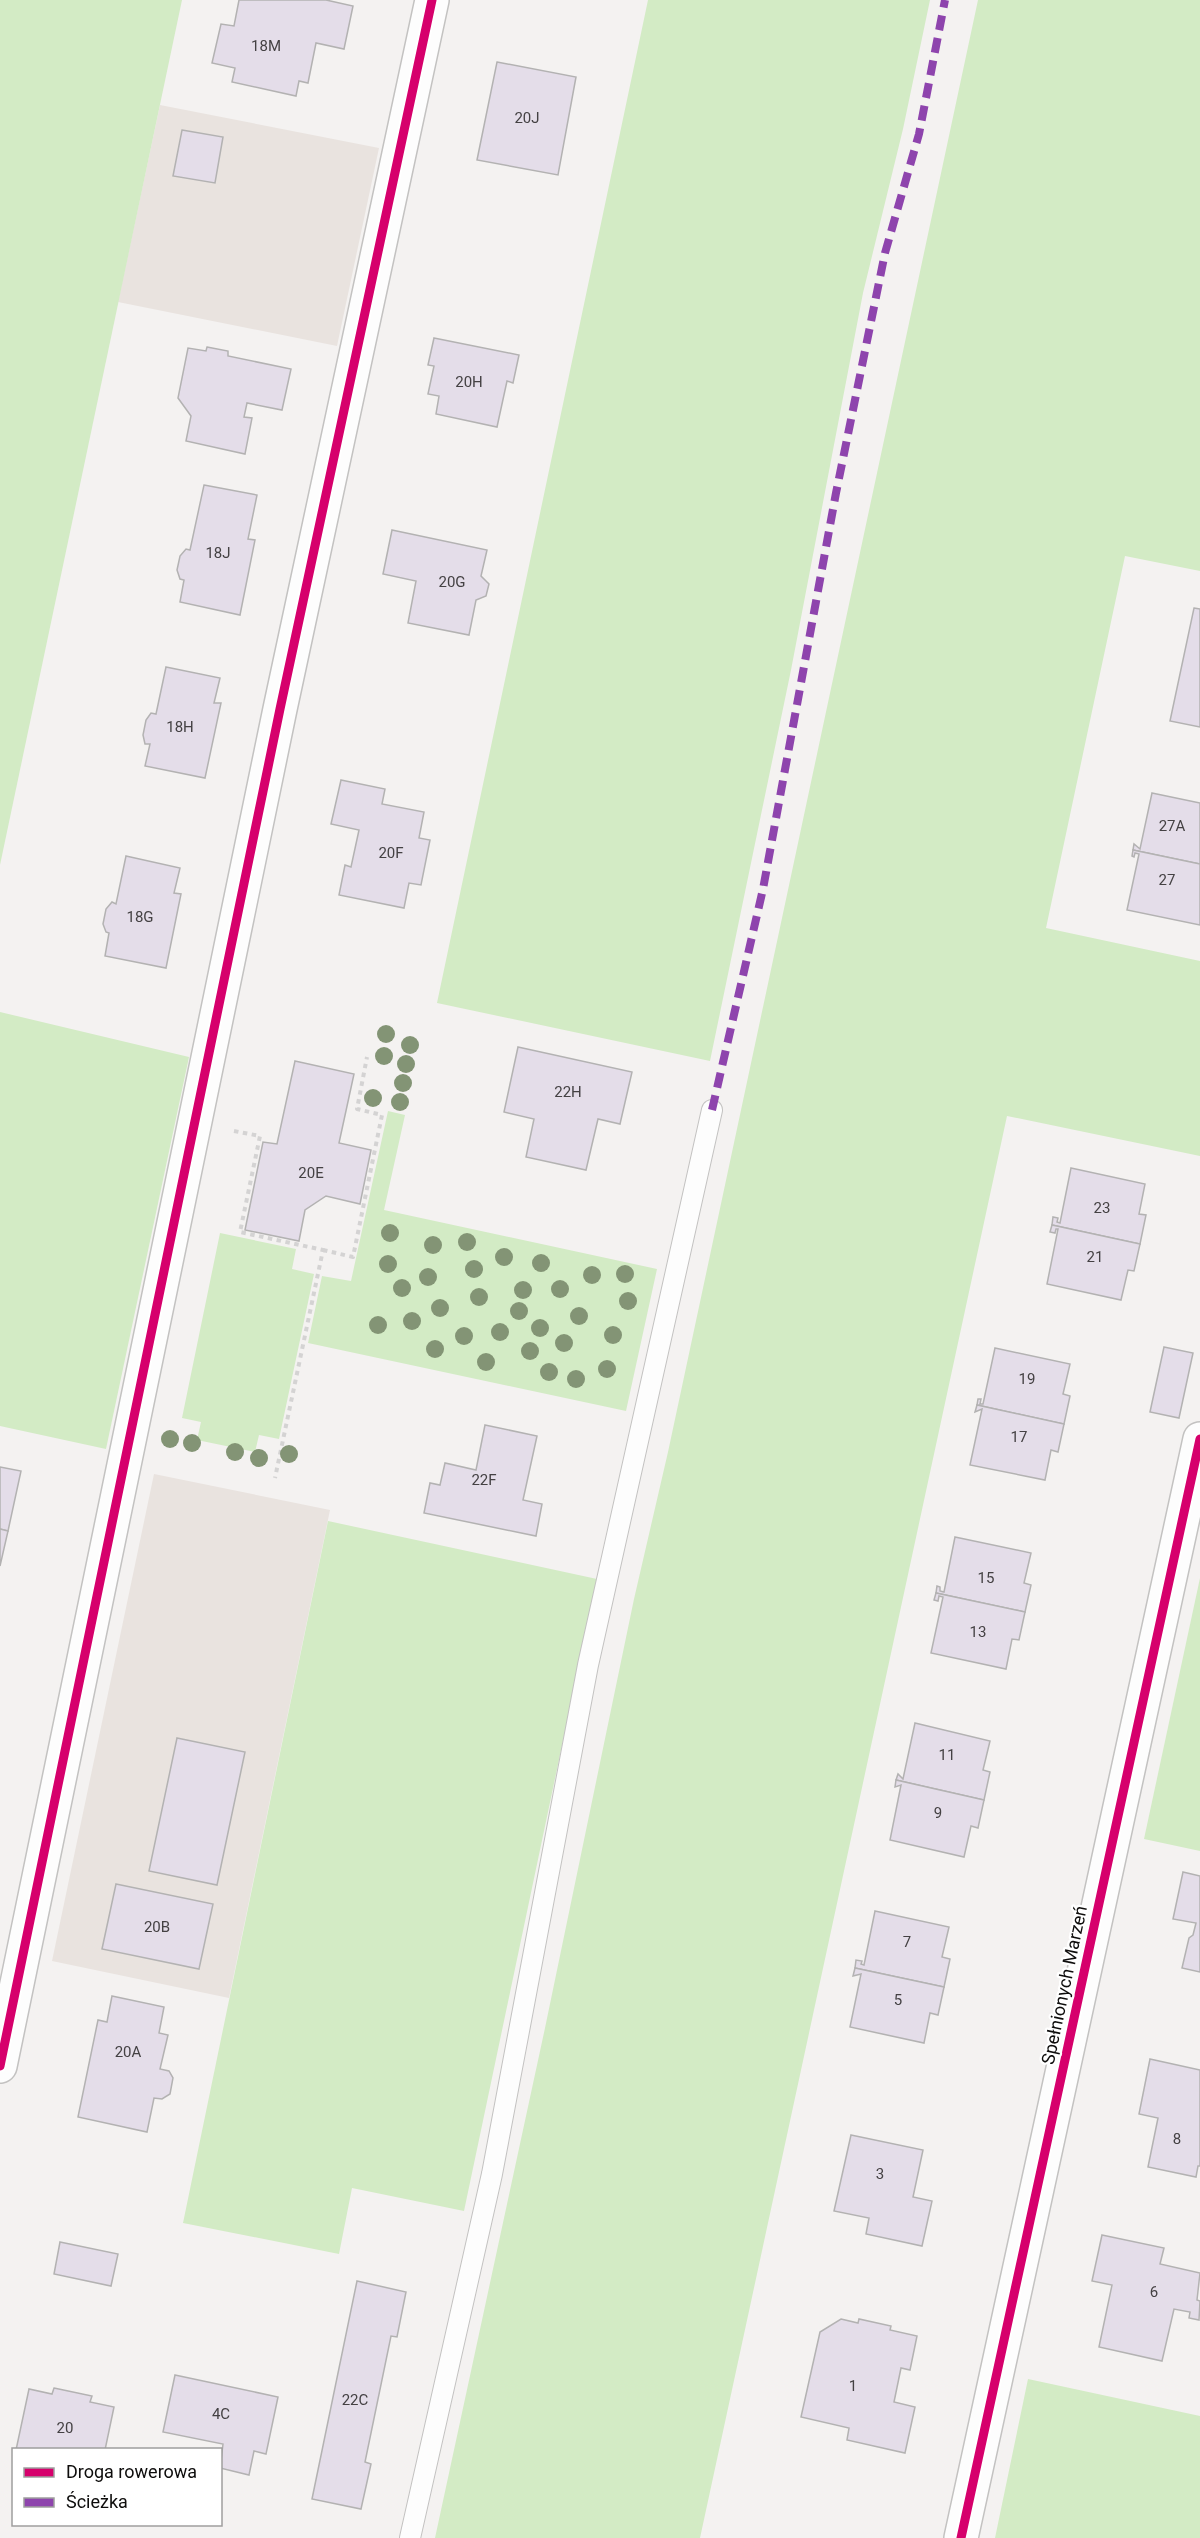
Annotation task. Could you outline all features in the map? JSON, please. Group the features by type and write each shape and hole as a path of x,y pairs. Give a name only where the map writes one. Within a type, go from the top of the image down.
{"street":[{"path":"0,2066 280,710 432,0"},
{"name":"Spełnionych Marzeń","path":"961,2538 1200,1439"}],"lane":[{"path":"410,2538 492,2174 588,1665 712,1110"}],"path":[{"path":"226,1129 260,1136 240,1232 353,1257 382,1115 357,1109 368,1057"},
{"path":"275,1478 323,1250"}],"shaded area":[{"path":"160,105 379,148 337,346 118,302"},
{"path":"154,1474 330,1510 229,1998 52,1961"}],"green space":[{"path":"0,0 182,0 0,865"},
{"path":"648,0 930,0 903,129 863,293 791,670 710,1061 437,1003"},
{"path":"978,0 1200,0 1200,571 1125,556 1046,928 1200,961 1200,1156 1007,1116 700,2538 435,2538 545,2028 634,1599 668,1452"},
{"path":"0,1012 189,1057 106,1449 0,1426"},
{"path":"388,1111 405,1115 384,1210 657,1269 626,1411 308,1343 322,1276 351,1281"},
{"path":"220,1233 296,1249 292,1269 314,1274 279,1439 259,1435 255,1452 197,1440 201,1422 182,1418"},
{"path":"328,1521 597,1579 464,2211 352,2188 339,2254 183,2223"},
{"path":"1200,1578 1200,1851 1144,1839"},
{"path":"1028,2379 1200,2416 1200,2538 995,2538"}],"building":[{"path":"239,0 326,0 353,6 344,49 316,43 308,83 299,81 296,96 232,82 235,68 212,63 221,24 234,26"},
{"path":"497,62 576,77 558,175 477,160"},
{"path":"182,130 223,137 215,183 173,176"},
{"path":"434,338 519,355 513,383 507,381 497,427 436,414 439,396 428,394 434,366 428,365"},
{"path":"207,347 228,351 228,356 291,369 282,410 247,403 244,417 252,418 245,454 186,441 191,416 178,398 188,348 206,351"},
{"path":"204,485 257,495 248,539 255,540 240,615 180,602 184,580 180,579 177,570 180,556 186,549 190,550"},
{"path":"392,530 487,550 481,576 489,584 486,596 476,600 469,635 408,623 416,581 383,574"},
{"path":"1194,608 1200,609 1200,727 1170,721"},
{"path":"166,667 220,678 214,703 221,703 205,778 145,766 150,744 145,744 143,735 146,720 151,713 156,714"},
{"path":"341,780 385,789 382,804 424,812 419,838 430,840 421,885 409,883 404,908 339,895 345,865 351,867 359,830 331,824"},
{"path":"1152,793 1200,803 1200,864 1133,850 1134,844 1140,849"},
{"path":"1133,850 1200,864 1200,925 1127,910 1139,854 1135,853 1134,857 1132,856"},
{"path":"126,856 180,868 174,893 181,894 166,968 105,956 109,933 106,932 103,924 106,909 112,902 116,904"},
{"path":"518,1047 632,1072 620,1124 598,1119 586,1170 526,1157 534,1119 504,1112"},
{"path":"295,1061 354,1074 339,1143 371,1150 360,1204 326,1196 305,1210 299,1241 245,1230 263,1142 277,1144"},
{"path":"1071,1168 1145,1184 1139,1214 1146,1215 1140,1244 1052,1225 1053,1217 1058,1218 1057,1222 1060,1223"},
{"path":"1052,1225 1140,1244 1134,1271 1128,1270 1121,1300 1047,1284 1058,1229 1055,1233 1050,1232"},
{"path":"1164,1347 1193,1353 1179,1418 1150,1412"},
{"path":"995,1348 1070,1364 1063,1394 1070,1396 1064,1424 977,1405 978,1399 981,1399 980,1404 983,1404"},
{"path":"977,1405 1064,1424 1058,1452 1051,1450 1045,1480 970,1465 982,1409 975,1412"},
{"path":"485,1425 537,1436 523,1500 542,1504 536,1536 424,1513 430,1483 440,1485 445,1463 476,1470"},
{"path":"0,1467 21,1471 8,1531 0,1529"},
{"path":"0,1529 8,1531 0,1566"},
{"path":"955,1537 1031,1553 1024,1583 1031,1585 1025,1612 936,1593 937,1586 940,1587 940,1591 944,1592"},
{"path":"936,1593 1025,1612 1019,1640 1012,1639 1006,1669 931,1653 943,1597 939,1596 938,1601 934,1600"},
{"path":"915,1723 990,1741 983,1770 990,1772 984,1800 896,1780 898,1774 903,1779"},
{"path":"177,1738 245,1752 217,1885 149,1871"},
{"path":"896,1780 984,1800 978,1828 971,1826 964,1857 890,1840 901,1785 895,1787"},
{"path":"1183,1872 1200,1876 1200,1972 1182,1968 1189,1938 1193,1935 1196,1923 1173,1919"},
{"path":"116,1884 213,1904 199,1969 102,1949"},
{"path":"875,1911 949,1927 942,1957 950,1959 944,1987 855,1968 856,1960 862,1961 861,1964 864,1965"},
{"path":"855,1968 944,1987 938,2015 930,2013 924,2043 850,2027 861,1974 853,1976"},
{"path":"112,1996 164,2007 159,2033 168,2035 160,2069 169,2071 173,2078 170,2094 162,2099 154,2098 147,2132 78,2117 98,2020 107,2022"},
{"path":"1150,2059 1200,2070 1200,2166 1198,2166 1196,2177 1148,2167 1158,2118 1139,2114"},
{"path":"851,2135 923,2150 913,2197 932,2201 922,2246 866,2234 869,2218 834,2211"},
{"path":"1102,2235 1164,2248 1160,2264 1200,2273 1197,2300 1200,2301 1199,2320 1189,2318 1190,2312 1174,2309 1162,2361 1099,2347 1112,2285 1092,2281"},
{"path":"60,2242 118,2254 111,2286 54,2274"},
{"path":"357,2281 406,2292 397,2337 391,2336 365,2462 371,2464 361,2509 312,2499"},
{"path":"841,2319 858,2323 859,2319 891,2326 890,2330 917,2336 910,2370 901,2368 894,2402 915,2407 905,2453 847,2440 849,2428 801,2417 820,2332"},
{"path":"175,2375 278,2397 266,2454 254,2451 249,2475 222,2468 223,2444 163,2432"},
{"path":"54,2388 92,2396 90,2402 114,2407 105,2448 16,2448 29,2389 52,2394"}],"marked path":[{"path":"712,1110 763,889 836,493 885,253 919,134 945,0"}],"cycle path":[{"path":"0,2066 280,709 432,0"},
{"path":"961,2538 1200,1439"}]}
